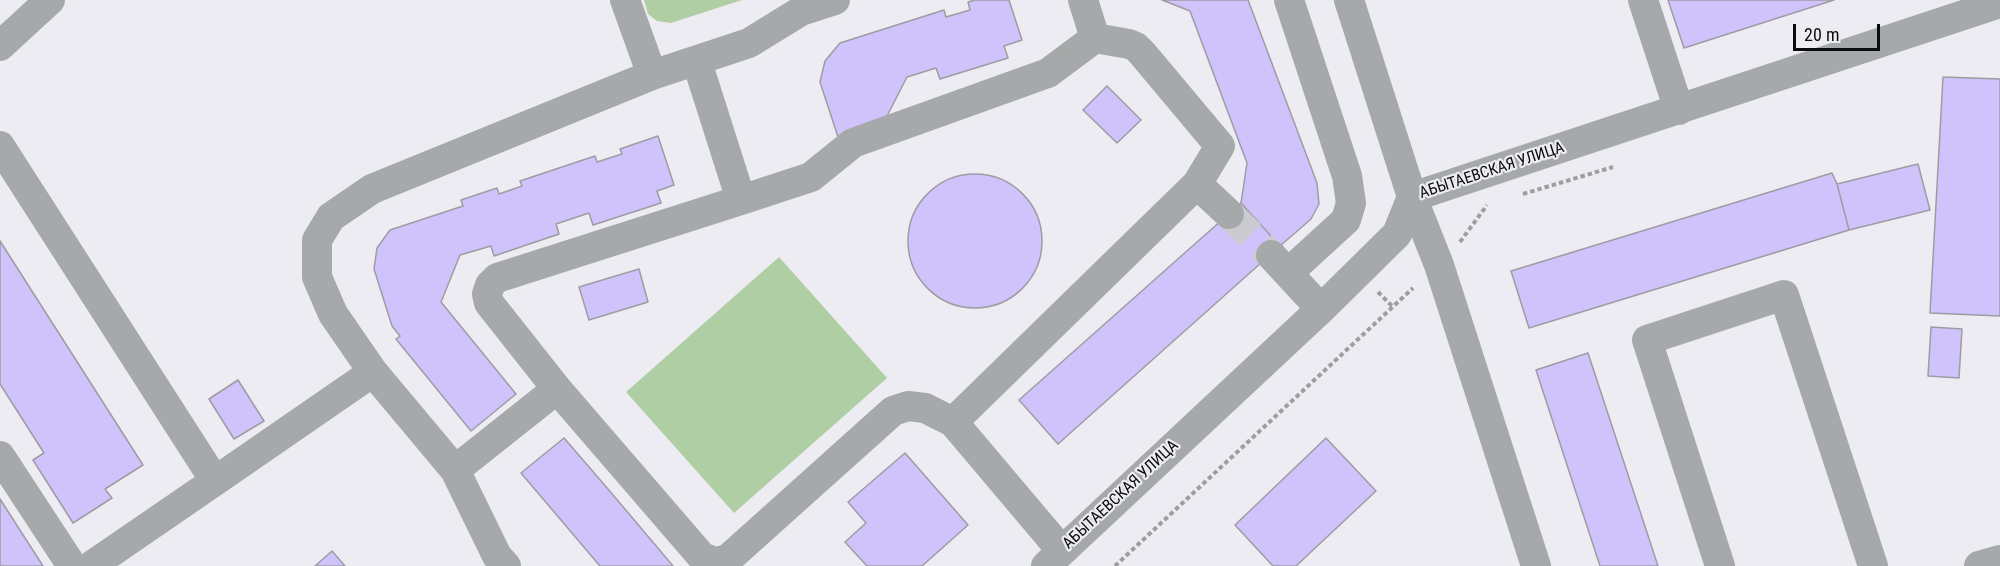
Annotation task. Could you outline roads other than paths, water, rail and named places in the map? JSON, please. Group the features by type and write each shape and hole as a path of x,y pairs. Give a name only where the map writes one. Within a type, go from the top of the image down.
{"street":[{"path":"0,46 50,0"},
{"path":"625,0 652,75"},
{"path":"496,562 455,470 373,372 333,314 317,276 317,240 331,217 372,189 652,75 749,44 799,5 835,0"},
{"path":"1083,0 1095,38"},
{"path":"1289,0 1347,176 1351,203 1346,220 1279,264 1321,309"},
{"path":"1349,0 1412,197 1439,265 1536,566"},
{"path":"1643,0 1679,110"},
{"name":"АБЫТАЕВСКАЯ УЛИЦА","path":"1054,558 1321,309 1397,234 1412,197 2000,3"},
{"path":"953,422 1197,184 1220,146 1136,47 1095,38 1048,74 854,143 811,177 497,278 490,285 487,294 489,303 557,389 702,557 715,562 728,559 893,411 908,406 925,408 953,422 1054,558"},
{"path":"697,62 741,200"},
{"path":"0,146 215,482"},
{"path":"1197,184 1229,214"},
{"path":"1720,566 1647,340 1784,295 1873,566"},
{"path":"91,566 373,372"},
{"path":"455,470 557,389"},
{"path":"0,456 72,566"},
{"path":"1979,566 2000,560"}],"tunnel":[{"path":"1229,214 1271,255"}]}
